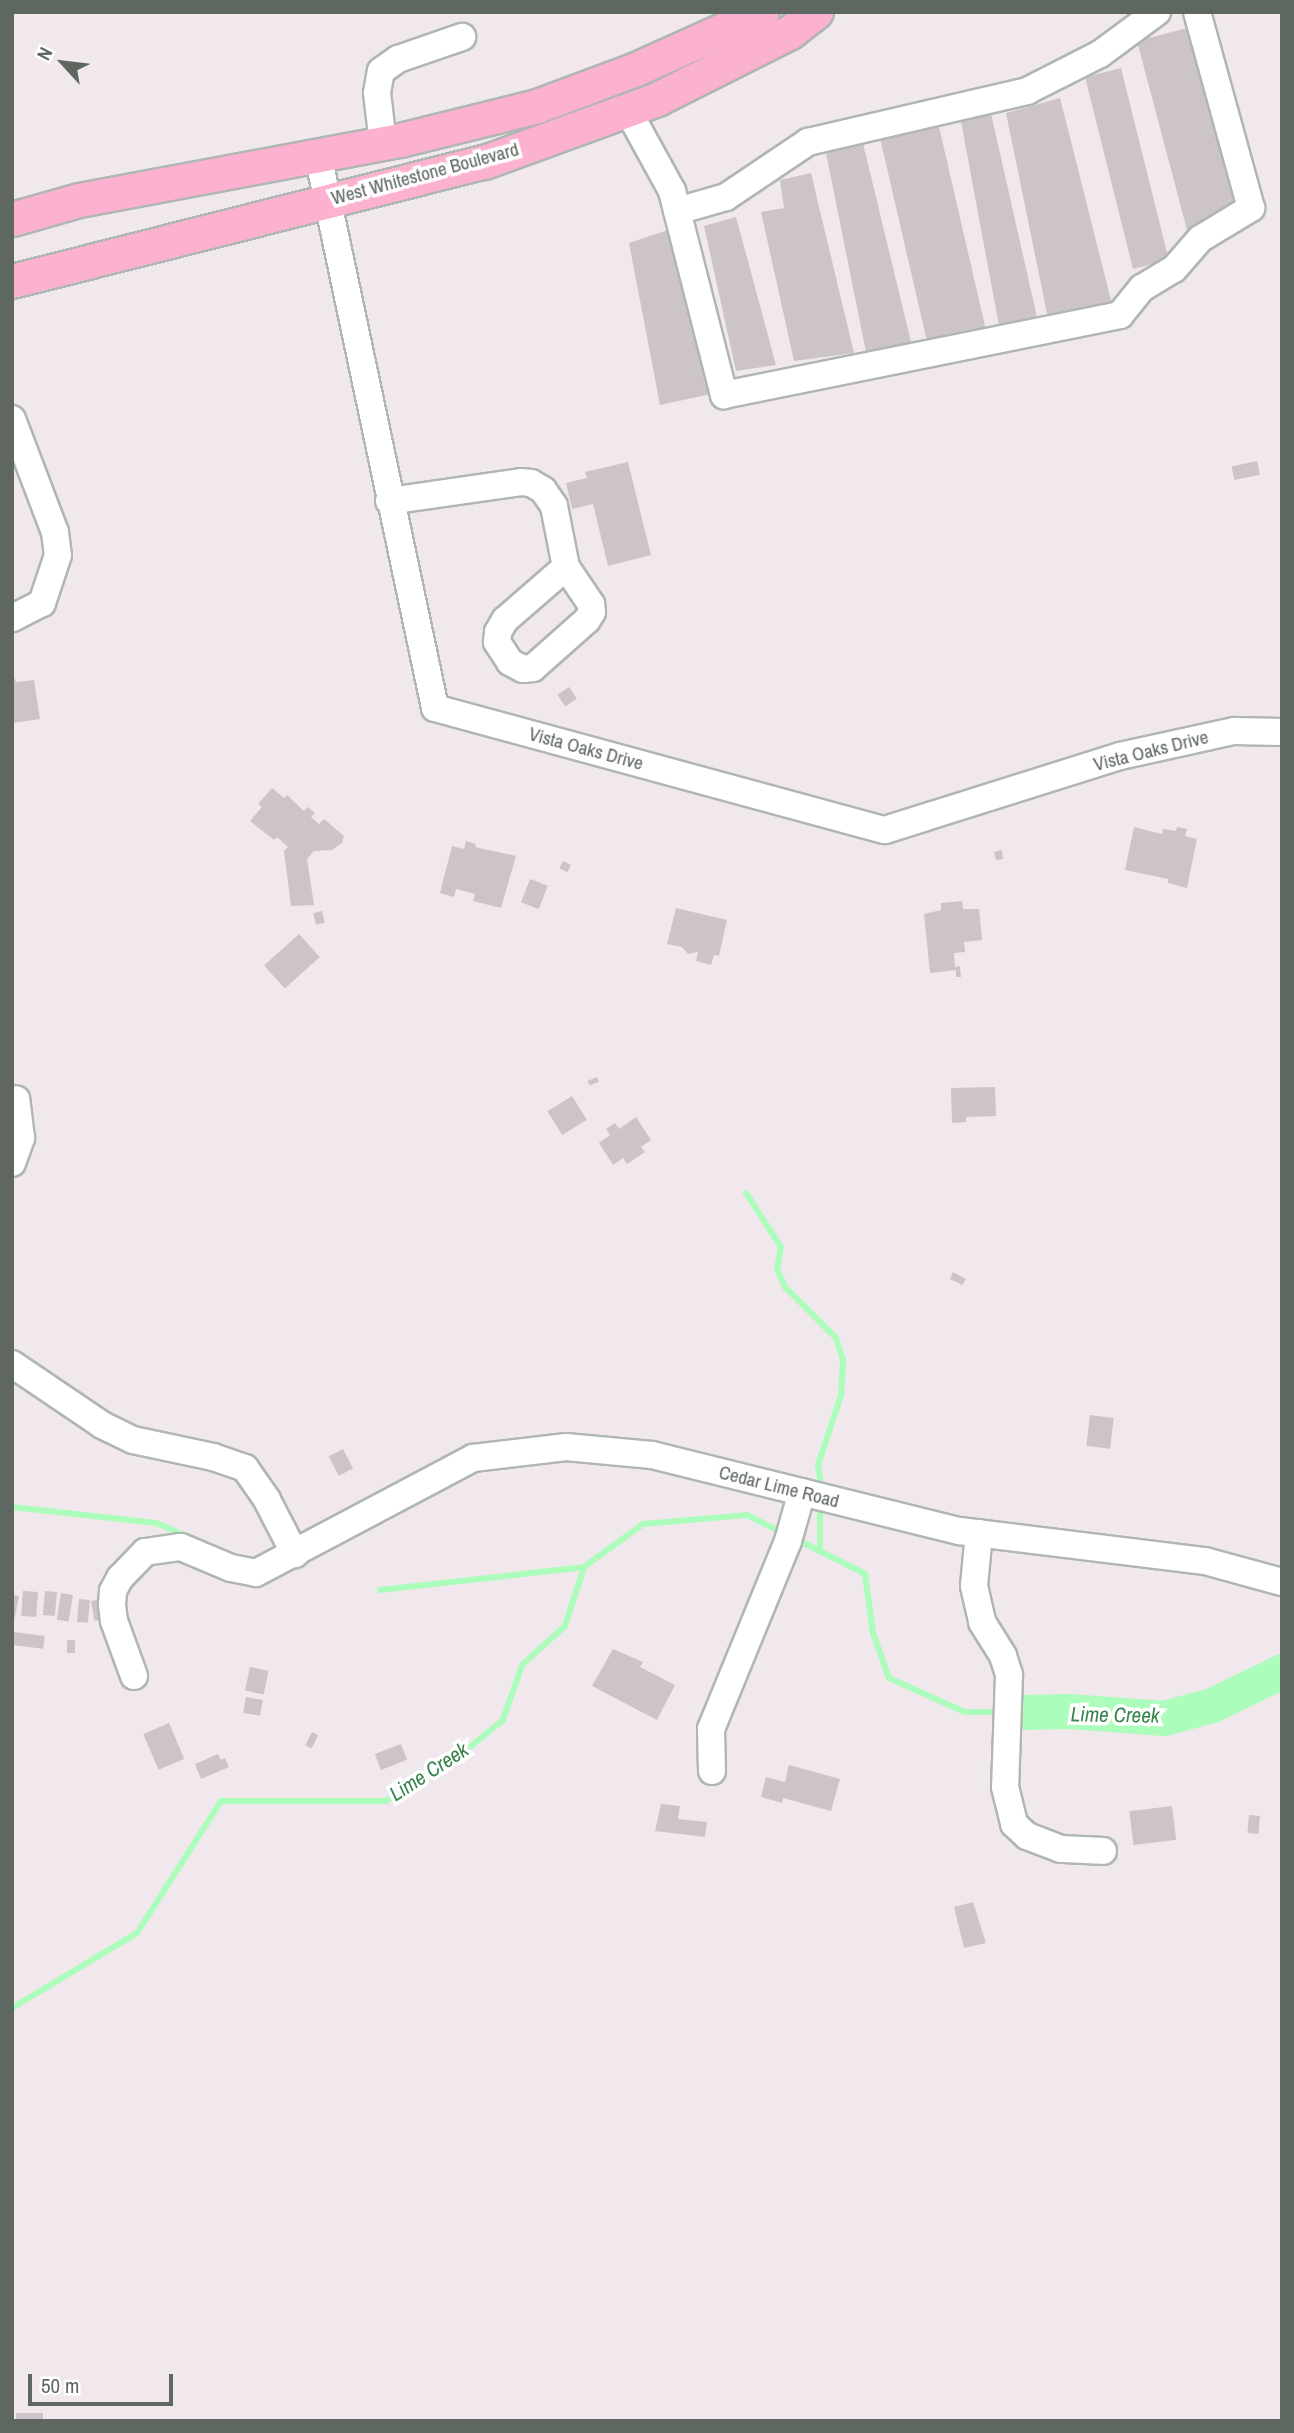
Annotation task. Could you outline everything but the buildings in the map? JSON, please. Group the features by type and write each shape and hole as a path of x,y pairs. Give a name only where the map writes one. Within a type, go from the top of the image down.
{"main road":[{"name":"West Whitestone Boulevard","path":"12,281 328,199 484,162 657,99 790,32 816,12"},
{"name":"West Whitestone Boulevard","path":"12,219 79,201 383,144 537,106 636,69 752,15"}],"street":[{"path":"677,211 726,197 808,142 1027,91 1100,54 1157,12"},
{"path":"628,109 672,191 724,395 1120,315 1142,289 1174,269 1200,239 1251,208 1197,12"},
{"path":"383,144 377,93 381,71 398,59 462,37"},
{"name":"Vista Oaks Drive","path":"318,155 389,502 435,708 885,830 1120,756 1234,732 1282,733"},
{"path":"12,419 55,532 58,555 43,603 12,618"},
{"path":"389,502 531,483 543,490 554,506 566,567"},
{"path":"12,1163 21,1138 16,1099"},
{"path":"12,1364 102,1425 133,1440 213,1457 245,1468 267,1500 295,1554"},
{"name":"Cedar Lime Road","path":"134,1676 114,1620 113,1591 120,1578 145,1552 181,1547 231,1568 256,1573 473,1458 566,1447 652,1455 979,1533 1205,1561 1282,1582"},
{"path":"712,1772 710,1729 788,1541 802,1492"},
{"path":"979,1533 974,1586 982,1622 1003,1656 1009,1675 1005,1787 1014,1824 1027,1836 1061,1849 1103,1851"}],"waterway":[{"path":"746,1193 781,1247 777,1269 785,1287 836,1338 843,1360 841,1395 818,1465 820,1480"},
{"path":"12,1507 156,1523 189,1537"},
{"path":"820,1513 820,1552"},
{"name":"Lime Creek","path":"12,2008 137,1933 221,1801 386,1801 465,1751 503,1720 522,1665 565,1626 584,1567 643,1524 747,1515 775,1529"},
{"name":"Lime Creek","path":"804,1543 865,1574 873,1633 889,1678 965,1712 992,1712"},
{"path":"380,1590 584,1567"},
{"name":"Lime Creek","path":"1024,1712 1069,1711 1164,1718 1212,1705 1282,1671"}]}
